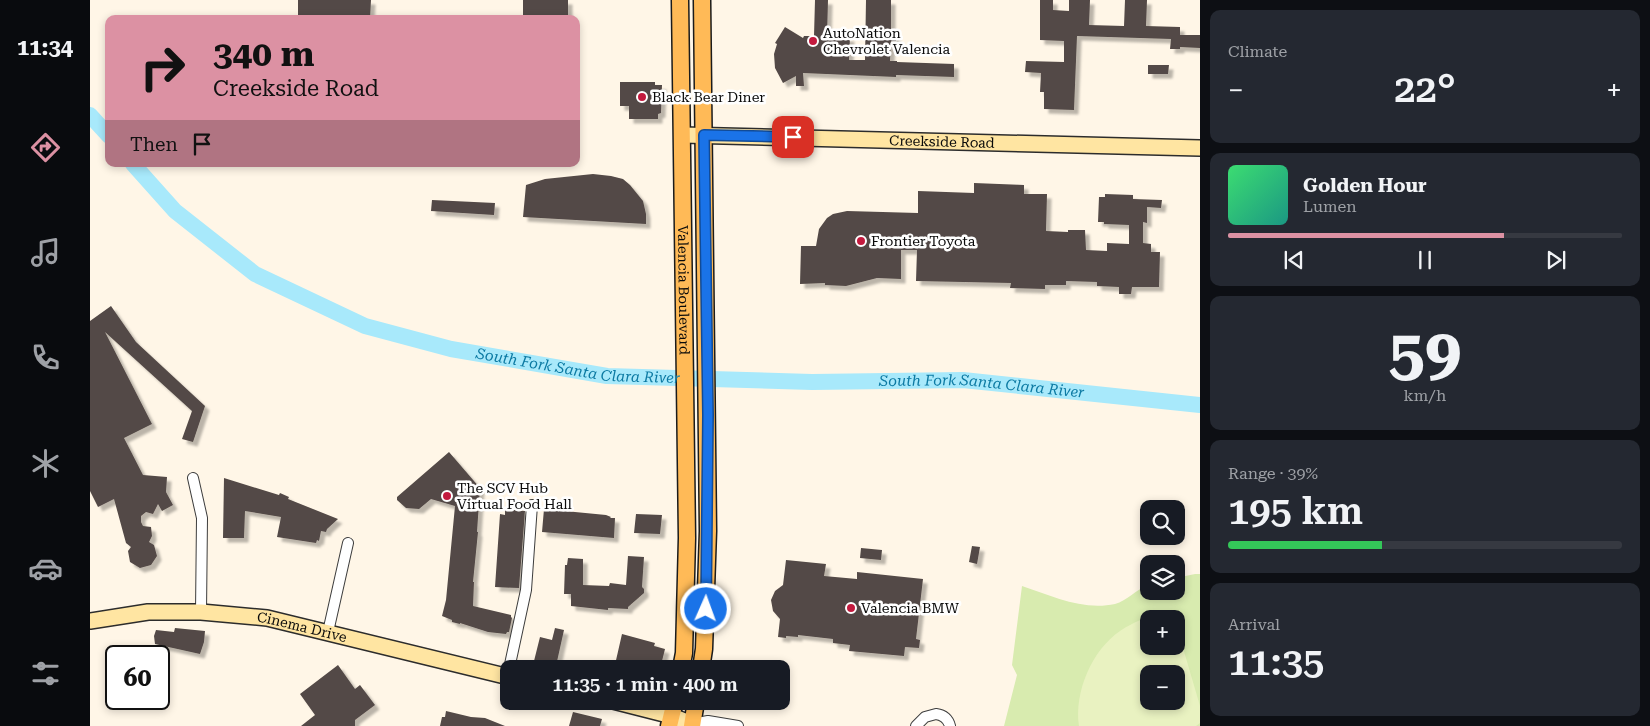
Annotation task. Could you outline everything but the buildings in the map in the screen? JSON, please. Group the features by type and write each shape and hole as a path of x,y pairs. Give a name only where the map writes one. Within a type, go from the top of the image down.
{"main road":[{"name":"Valencia Boulevard","path":"680,0 687,576 683,660"},
{"name":"Valencia Boulevard","path":"702,0 708,415 707,570 702,660"},
{"path":"693,725 695,710"}],"street":[{"name":"Creekside Road","path":"683,135 1200,148"},
{"path":"194,478 202,518 201,612"},
{"path":"512,660 526,590 532,504"},
{"path":"328,632 348,543"},
{"name":"Cinema Drive","path":"90,621 148,612 201,612 267,618 500,671"},
{"path":"654,710 672,714 693,725 708,721 738,726"},
{"path":"916,726 925,717 936,714 945,717 950,726"}],"green space":[{"path":"1200,574 1200,726 1004,726 1017,675 1012,665 1022,586 1056,598 1091,606 1115,604 1128,598 1140,589 1140,600 1185,600 1185,576"},
{"path":"1140,620 1140,655 1185,655 1200,706 1200,723 1196,726 1079,726 1079,699 1082,686 1093,660 1110,639"}],"waterway":[{"name":"South Fork Santa Clara River","path":"90,115 105,132"},
{"name":"South Fork Santa Clara River","path":"136,167 175,211 255,274 365,326 451,349 607,376 812,382 963,380 1200,405"}],"place":[{"name":"AutoNation Chevrolet Valencia","path":"813,41"},
{"name":"Black Bear Diner","path":"642,97"},
{"name":"Frontier Toyota","path":"861,241"},
{"name":"The SCV Hub Virtual Food Hall","path":"447,496"},
{"name":"Valencia BMW","path":"851,608"}],"route":[{"path":"706,609 708,415 704,135 793,137"}]}
